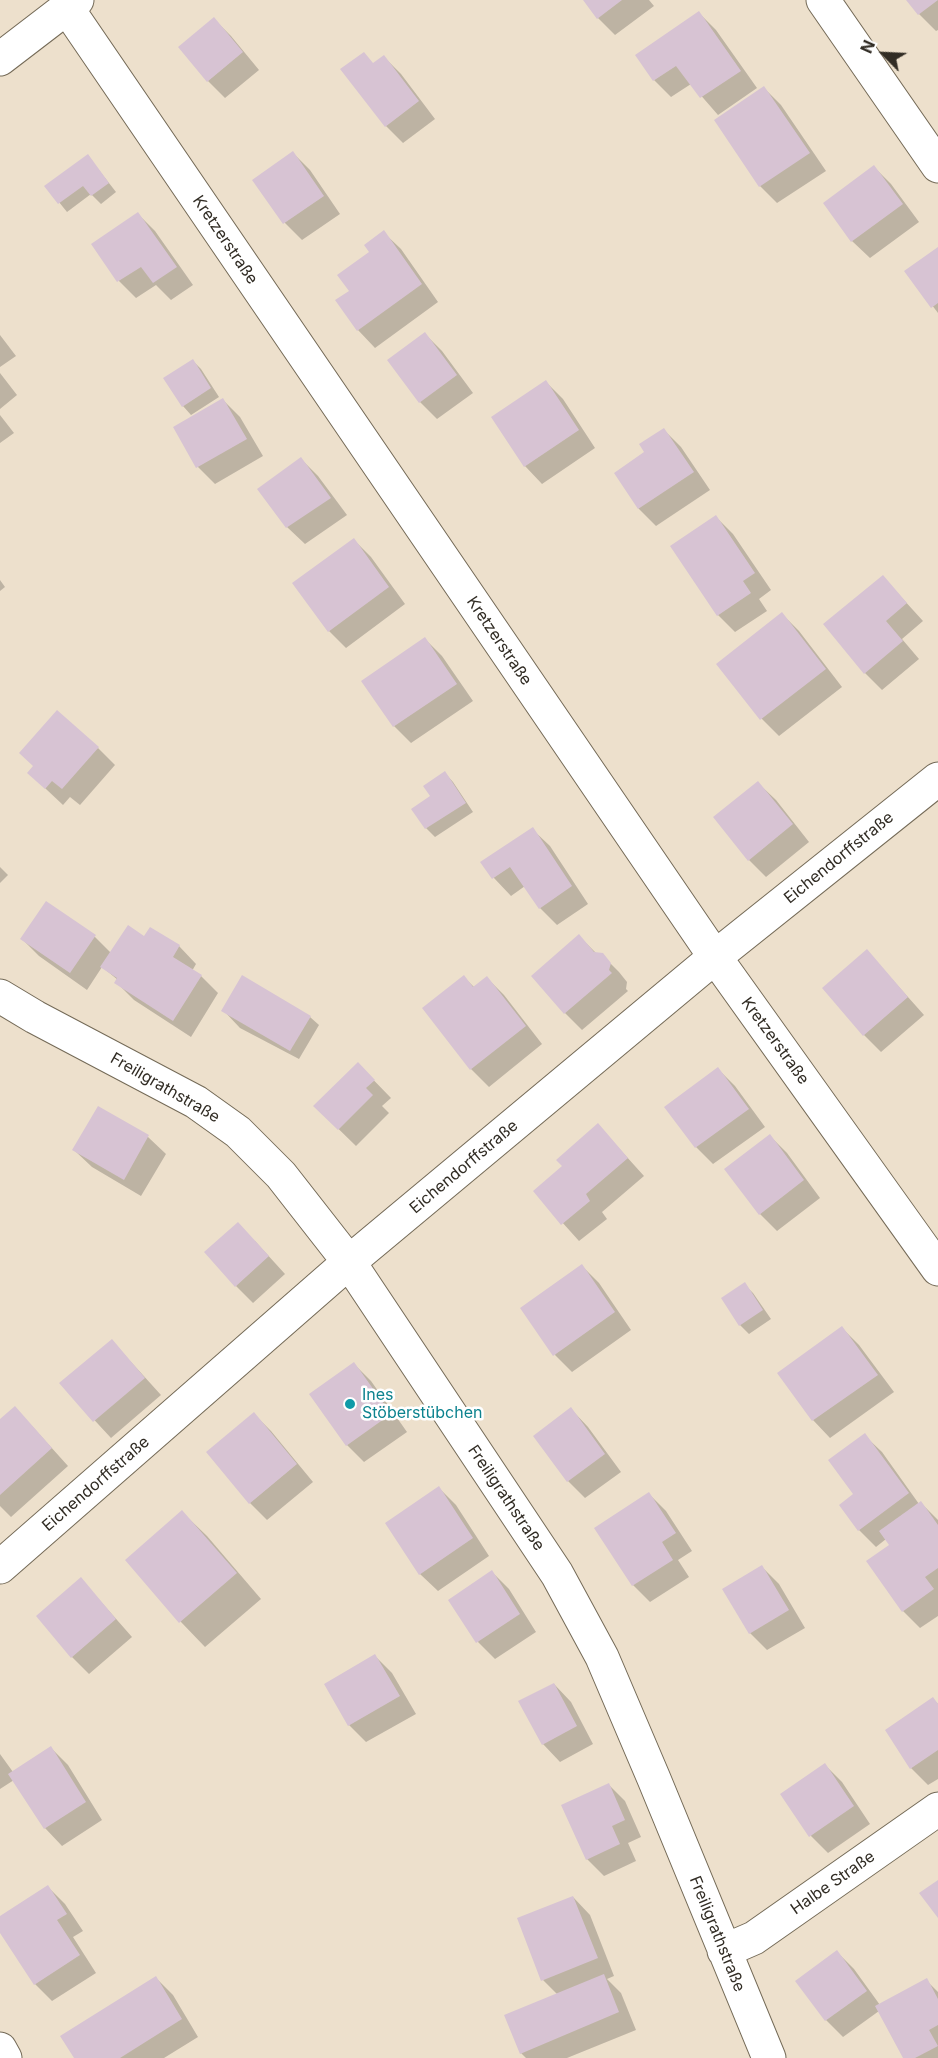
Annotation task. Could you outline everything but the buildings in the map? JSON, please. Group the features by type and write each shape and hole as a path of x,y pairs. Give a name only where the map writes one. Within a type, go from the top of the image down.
{"street":[{"path":"823,0 938,166"},
{"path":"0,59 72,4"},
{"name":"Kretzerstraße","path":"72,4 715,957 938,1269"},
{"name":"Eichendorffstraße","path":"0,1566 349,1262 715,957 938,779"},
{"name":"Freiligrathstraße","path":"0,996 35,1017 196,1102 238,1132 281,1175 349,1262 550,1564 602,1657 769,2058"},
{"name":"Halbe Straße","path":"724,1951 754,1938 938,1809"},
{"path":"0,2049 5,2058"}],"place":[{"name":"Ines Stöberstübchen","path":"350,1404"}]}
